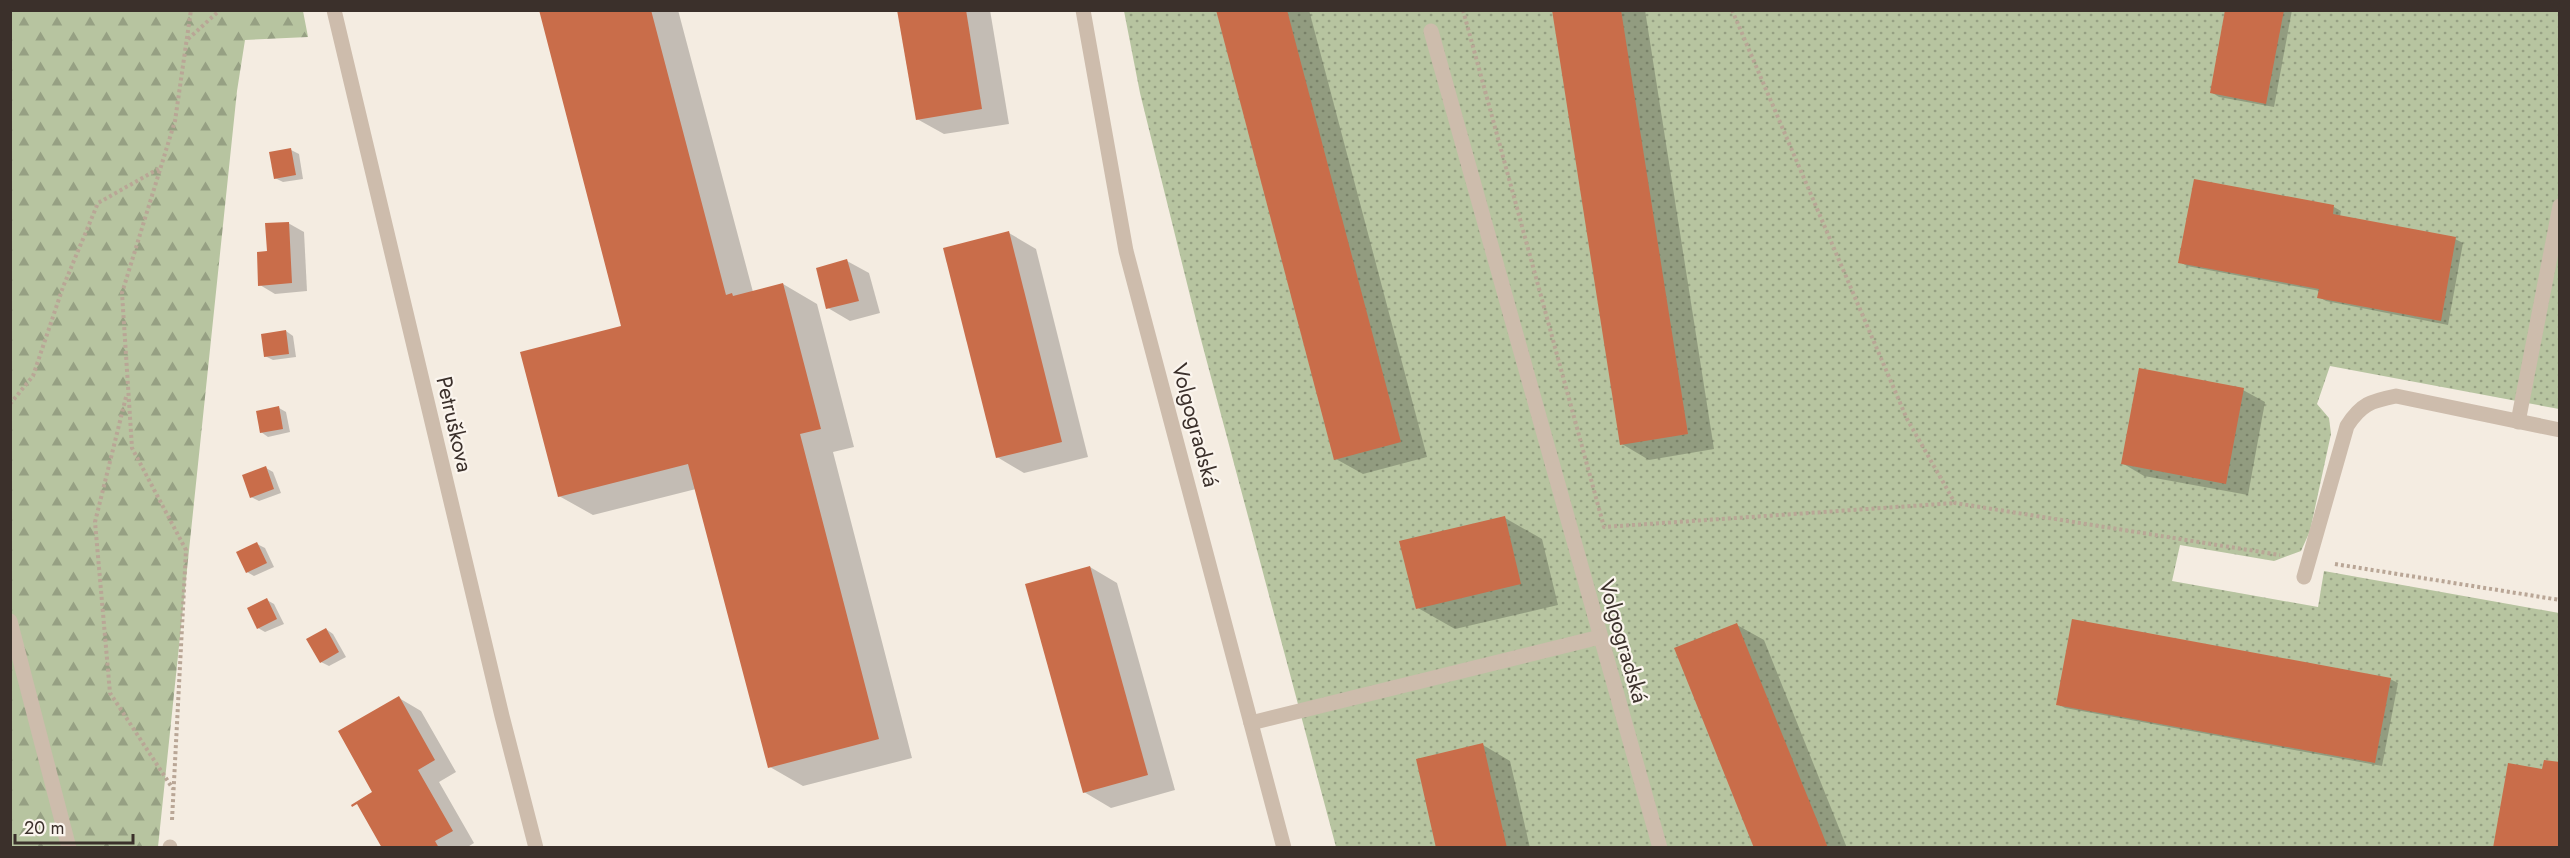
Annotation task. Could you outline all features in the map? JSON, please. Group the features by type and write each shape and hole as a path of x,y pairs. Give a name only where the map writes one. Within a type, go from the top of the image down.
{"street":[{"name":"Petruškova","path":"334,10 502,716 536,848"},
{"name":"Volgogradská","path":"1083,10 1126,251 1284,848"},
{"name":"Volgogradská","path":"1431,31 1660,848"},
{"path":"2518,422 2559,206"},
{"path":"2304,577 2347,426 2355,412 2372,401 2396,396 2559,430"},
{"path":"10,621 69,848"},
{"path":"1251,723 1600,637"}],"path":[{"path":"170,847 186,550 132,448 122,293 175,121 191,10"},
{"path":"187,40 220,10"},
{"path":"1463,10 1604,527 1955,503 2559,600"},
{"path":"1732,10 1907,419 1955,503"},
{"path":"10,404 33,376 63,287 98,203 161,168"},
{"path":"128,391 95,522 110,693 174,789"}],"green space":[{"path":"10,11 303,11 308,37 245,40 237,91 158,847 11,847"},
{"path":"1124,11 2559,11 2559,409 2330,366 2317,404 2329,418 2331,434 2310,531 2301,551 2274,561 2180,545 2172,581 2318,607 2324,571 2559,613 2559,847 1336,847 1199,332 1140,93"}],"building":[{"path":"539,10 651,10 726,295 732,293 733,296 783,283 821,429 800,434 879,739 768,768 688,464 558,497 520,352 621,326"},
{"path":"897,10 966,10 982,109 916,120"},
{"path":"1216,10 1287,10 1401,442 1334,460"},
{"path":"1552,10 1621,10 1688,434 1620,445"},
{"path":"2225,10 2284,10 2266,104 2210,93"},
{"path":"291,148 296,175 274,179 269,152"},
{"path":"2194,179 2334,205 2333,214 2456,237 2441,321 2317,298 2319,289 2178,263"},
{"path":"289,222 292,283 258,286 257,252 267,251 265,223"},
{"path":"1009,231 1062,442 996,458 943,248"},
{"path":"847,259 859,301 826,309 816,268"},
{"path":"286,330 289,354 264,357 261,334"},
{"path":"2139,368 2244,388 2226,484 2121,464"},
{"path":"279,406 283,429 260,433 256,411"},
{"path":"266,466 274,489 250,498 242,475"},
{"path":"1505,516 1521,584 1416,609 1399,541"},
{"path":"257,542 267,563 246,573 236,552"},
{"path":"1090,566 1148,775 1083,793 1025,584"},
{"path":"267,598 277,619 257,629 247,608"},
{"path":"2072,619 2391,678 2375,763 2056,705"},
{"path":"1737,623 1828,848 1754,848 1674,648"},
{"path":"326,628 339,652 320,663 306,639"},
{"path":"399,696 435,760 418,770 453,831 435,841 439,848 382,848 357,804 352,807 351,805 372,792 338,731"},
{"path":"1483,743 1507,848 1436,848 1416,759"},
{"path":"2544,760 2560,762 2560,848 2493,848 2508,763 2542,769"}]}
